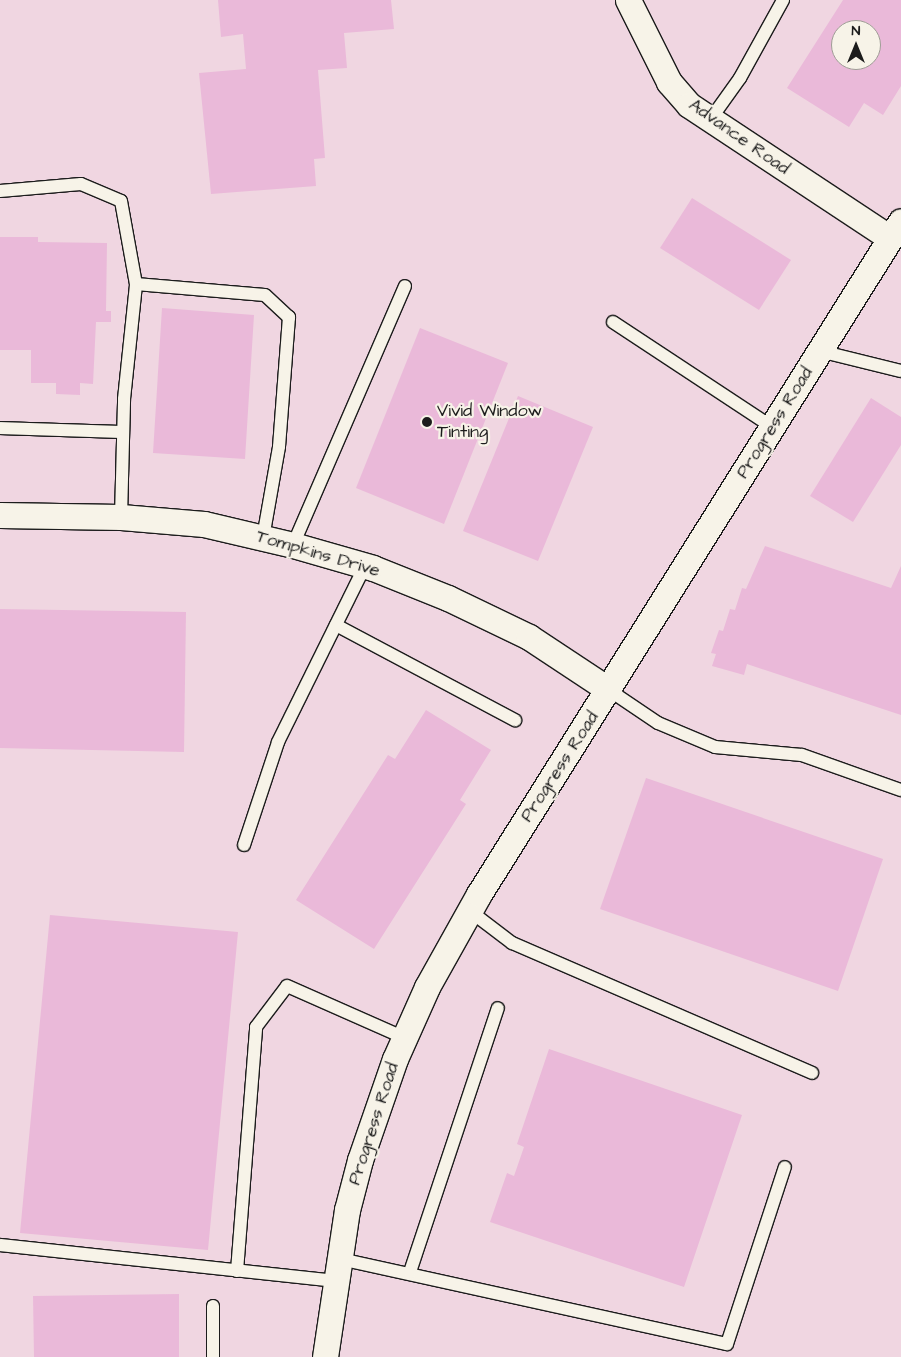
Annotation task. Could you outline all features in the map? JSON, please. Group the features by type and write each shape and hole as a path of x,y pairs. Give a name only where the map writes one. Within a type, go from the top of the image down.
{"street":[{"name":"Advance Road","path":"628,0 669,82 689,105 710,120 897,232"},
{"name":"Progress Road","path":"326,1357 338,1270 360,1160 404,1038 427,987 470,911 772,427 897,232"},
{"name":"Tompkins Drive","path":"0,515 121,517 204,524 293,545 365,566 448,598 529,637 609,690"}],"lane":[{"path":"710,120 740,78 782,0"},
{"path":"0,191 81,184 121,200 136,284 123,432 121,517"},
{"path":"136,284 265,295 289,318 279,447 263,538"},
{"path":"293,545 406,286"},
{"path":"613,322 772,427"},
{"path":"820,351 901,371"},
{"path":"0,428 123,432"},
{"path":"244,845 278,742 365,566"},
{"path":"336,625 515,720"},
{"path":"609,690 658,723 715,748 802,755 901,790"},
{"path":"470,911 512,943 812,1073"},
{"path":"237,1271 256,1027 287,986 404,1038"},
{"path":"410,1272 498,1008"},
{"path":"0,1245 237,1271 338,1270 410,1272 726,1344 786,1167"},
{"path":"213,1306 213,1357"}],"shaded area":[{"path":"0,0 901,0 901,1357 0,1357"}],"building":[{"path":"218,0 391,0 394,29 344,33 347,68 318,70 325,158 314,159 316,186 211,194 199,73 246,69 243,34 221,37"},
{"path":"843,0 901,0 901,86 883,115 864,103 849,127 787,88"},
{"path":"692,198 791,260 759,310 660,248"},
{"path":"0,237 38,237 38,242 107,243 106,311 111,311 111,322 96,322 93,384 80,383 80,395 56,394 56,383 31,383 31,350 0,350"},
{"path":"162,308 254,315 245,459 153,453"},
{"path":"420,328 508,363 444,524 356,488"},
{"path":"518,396 593,427 538,561 463,531"},
{"path":"871,398 901,417 901,445 853,522 810,496"},
{"path":"765,546 891,588 901,566 901,715 747,664 744,675 712,666 716,654 711,653 719,630 723,631 730,609 735,610 742,588 746,589"},
{"path":"0,609 186,612 184,752 0,748"},
{"path":"426,710 491,750 460,800 466,804 374,949 296,900 388,755 395,759"},
{"path":"646,778 883,859 838,991 600,909"},
{"path":"50,915 238,932 208,1250 20,1233"},
{"path":"549,1049 742,1115 684,1287 490,1222 507,1173 514,1176 524,1147 517,1144"},
{"path":"179,1294 179,1357 34,1357 33,1296"}],"place":[{"name":"Vivid Window Tinting","path":"427,422"}]}
